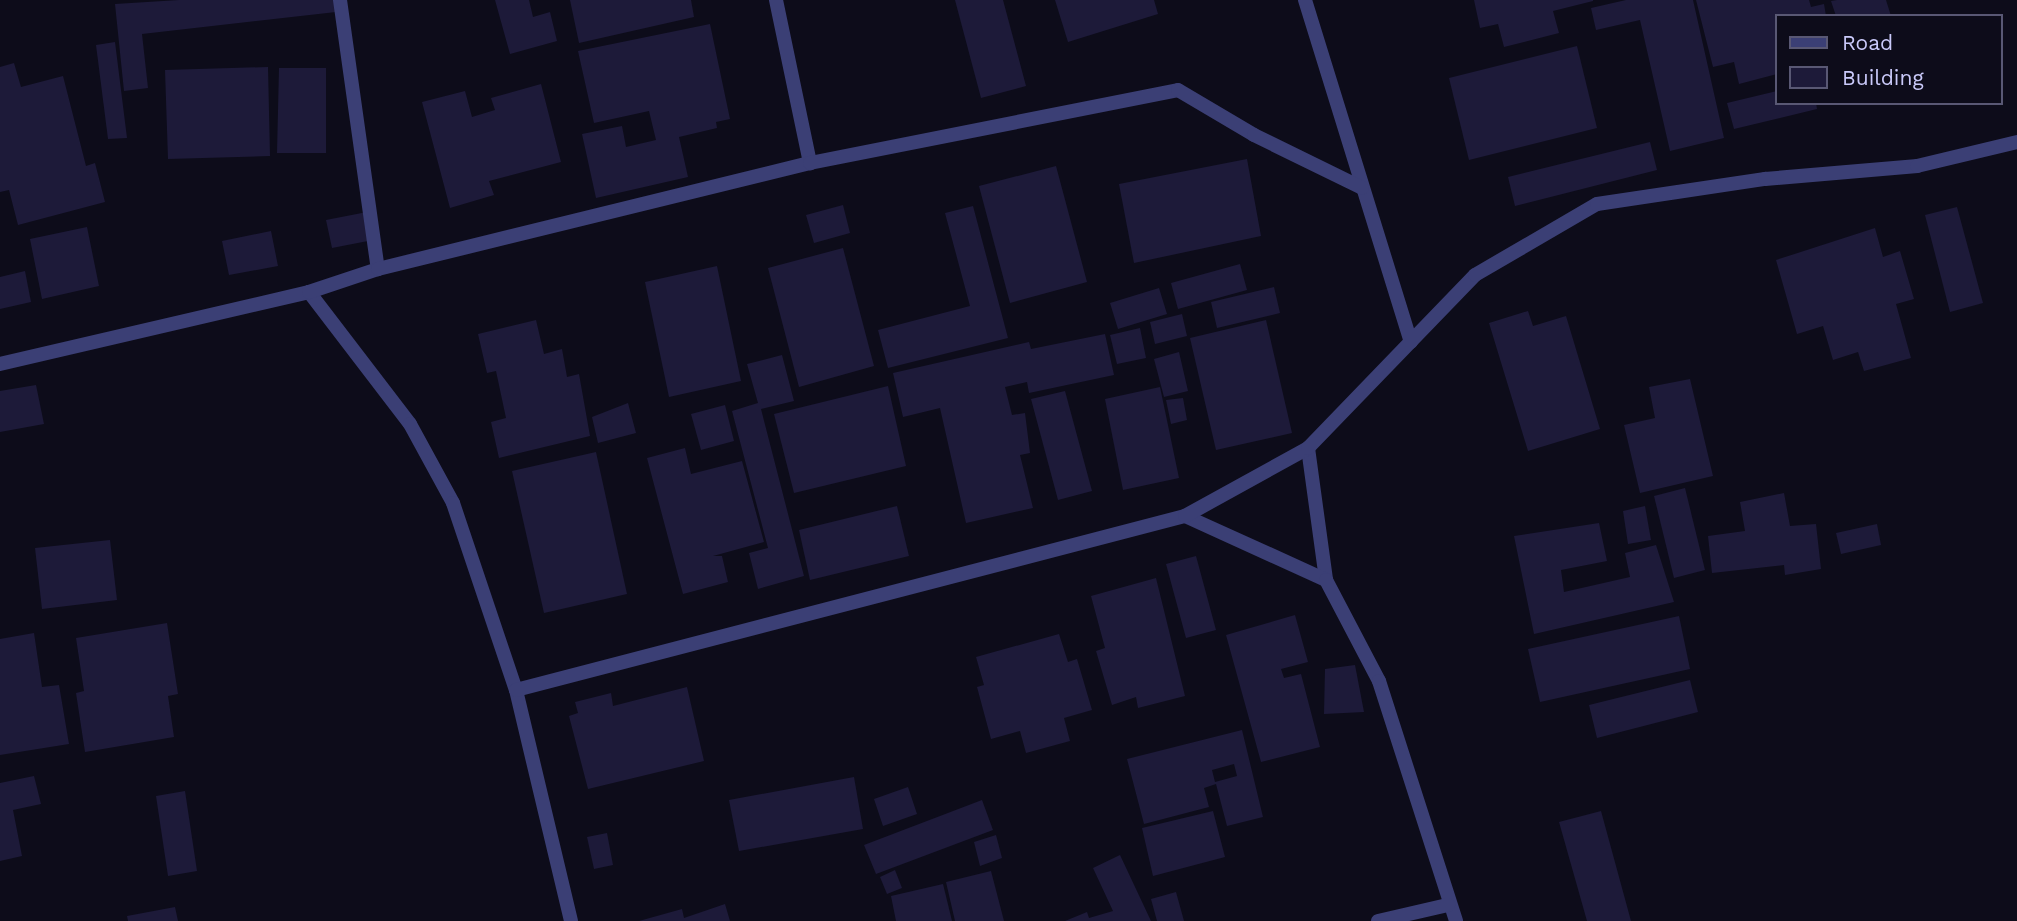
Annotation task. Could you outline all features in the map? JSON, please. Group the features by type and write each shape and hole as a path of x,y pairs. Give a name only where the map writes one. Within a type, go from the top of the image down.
{"street":[{"path":"340,0 378,269"},
{"path":"776,0 810,163"},
{"path":"1305,0 1411,342"},
{"path":"0,364 309,292 378,269 810,163 1178,90 1254,135 1362,188"},
{"path":"516,690 1185,516 1308,448 1475,275 1597,204 1765,180 1917,166 2017,142"},
{"path":"309,292 410,424 453,503 516,690 571,921"},
{"path":"1308,448 1326,580 1378,681 1448,905 1456,921"},
{"path":"1185,516 1326,580"},
{"path":"1378,921 1448,905"}],"building":[{"path":"179,0 335,0 336,12 142,34 148,88 124,91 115,4"},
{"path":"495,0 529,0 533,17 550,12 557,41 510,54"},
{"path":"570,0 691,0 694,17 579,43"},
{"path":"955,0 1003,0 1026,86 981,98"},
{"path":"1055,0 1154,0 1158,14 1068,42"},
{"path":"1474,0 1593,1 1553,11 1559,33 1504,47 1498,24 1480,28"},
{"path":"1626,0 1693,0 1724,138 1670,151 1640,20 1596,30 1591,8"},
{"path":"1696,0 1809,0 1811,7 1824,4 1826,14 1776,14 1776,74 1739,84 1734,62 1713,67"},
{"path":"1886,0 1890,14 1835,14 1831,1"},
{"path":"710,24 730,119 716,122 717,128 679,137 688,177 596,198 582,134 622,126 626,147 656,140 649,111 594,123 578,51"},
{"path":"115,42 127,138 108,139 96,45"},
{"path":"1577,46 1597,128 1469,160 1449,78"},
{"path":"14,63 21,87 63,76 86,166 95,163 105,202 18,225 9,190 0,192 0,67"},
{"path":"268,67 270,156 168,159 165,70"},
{"path":"279,68 326,68 326,153 277,153"},
{"path":"541,84 561,162 489,181 494,195 450,208 422,102 465,91 472,117 495,110 491,98"},
{"path":"1776,91 1776,105 1816,105 1817,109 1734,129 1727,103"},
{"path":"1650,142 1657,170 1515,206 1508,177"},
{"path":"1247,159 1261,236 1134,263 1119,184"},
{"path":"1056,166 1087,282 1010,303 979,186"},
{"path":"843,205 850,233 814,243 806,215"},
{"path":"973,206 1008,338 888,368 878,330 970,306 945,213"},
{"path":"1957,207 1983,303 1950,312 1925,215"},
{"path":"367,212 373,240 332,248 326,220"},
{"path":"87,227 99,286 42,299 30,239"},
{"path":"1875,228 1883,257 1900,251 1914,299 1896,304 1911,358 1864,371 1858,352 1833,360 1823,326 1797,334 1776,260"},
{"path":"271,231 278,266 229,275 222,241"},
{"path":"843,248 874,366 799,387 768,268"},
{"path":"1240,264 1247,290 1178,309 1171,283"},
{"path":"717,266 741,381 669,397 645,282"},
{"path":"25,271 31,302 0,309 0,277"},
{"path":"1274,287 1280,313 1217,328 1211,302"},
{"path":"1159,288 1167,314 1118,329 1110,303"},
{"path":"1528,311 1533,326 1566,316 1600,429 1528,451 1489,323"},
{"path":"1182,314 1187,336 1155,344 1150,322"},
{"path":"536,320 544,354 562,349 567,377 579,374 590,436 499,458 491,422 506,418 496,371 487,373 478,334"},
{"path":"1266,320 1292,433 1216,450 1190,338"},
{"path":"1140,328 1146,358 1117,364 1110,335"},
{"path":"1105,334 1114,375 1029,393 1027,382 1005,387 1012,415 1025,413 1030,453 1020,455 1033,508 966,523 940,408 903,417 893,373 1029,342 1031,349"},
{"path":"1179,352 1188,391 1164,397 1154,359"},
{"path":"782,355 794,401 761,409 804,576 758,589 749,553 768,548 732,411 758,403 747,364"},
{"path":"1690,379 1713,476 1640,493 1624,425 1655,418 1649,387"},
{"path":"36,385 44,424 0,432 0,391"},
{"path":"888,386 906,466 794,493 774,414"},
{"path":"1160,387 1179,478 1123,490 1105,399"},
{"path":"1065,391 1092,491 1058,500 1031,399"},
{"path":"1183,398 1187,420 1171,424 1166,400"},
{"path":"628,403 636,433 598,443 592,417"},
{"path":"725,405 734,441 701,450 691,414"},
{"path":"685,448 691,474 742,461 764,542 713,556 722,556 728,582 683,594 647,458"},
{"path":"596,452 627,594 544,613 512,471"},
{"path":"1685,488 1705,570 1674,578 1654,496"},
{"path":"1784,493 1790,526 1816,524 1821,569 1785,575 1784,565 1712,573 1708,536 1745,531 1740,502"},
{"path":"897,506 909,556 810,580 799,530"},
{"path":"1645,506 1651,540 1628,544 1623,511"},
{"path":"1599,523 1607,561 1561,570 1564,592 1630,577 1625,553 1656,545 1674,602 1534,634 1514,536"},
{"path":"1877,524 1881,545 1841,554 1836,533"},
{"path":"110,540 117,600 42,609 35,548"},
{"path":"1196,556 1216,630 1186,638 1166,564"},
{"path":"1156,578 1185,696 1138,708 1136,697 1112,705 1096,651 1105,648 1091,596"},
{"path":"1295,615 1308,662 1281,669 1284,678 1301,674 1320,747 1261,762 1226,635"},
{"path":"1679,616 1690,669 1540,702 1528,649"},
{"path":"167,623 178,694 168,696 174,737 85,752 76,693 84,691 76,638"},
{"path":"34,633 42,687 59,685 69,744 0,755 0,639"},
{"path":"1059,634 1068,662 1077,659 1092,710 1064,718 1070,741 1026,753 1020,731 991,739 977,687 984,685 976,657"},
{"path":"1355,665 1364,712 1324,714 1325,669"},
{"path":"1690,680 1698,712 1597,738 1589,705"},
{"path":"687,687 704,761 588,789 569,716 578,713 575,702 611,693 613,706"},
{"path":"1242,730 1263,817 1227,826 1216,784 1204,788 1209,807 1144,824 1127,759","holes":["1234,764 1237,776 1215,782 1212,770"]},
{"path":"34,776 41,804 13,810 22,856 0,861 0,783"},
{"path":"854,777 863,829 739,851 729,800"},
{"path":"908,787 917,814 883,826 874,799"},
{"path":"185,791 197,871 168,876 156,796"},
{"path":"982,800 993,830 876,874 864,845"},
{"path":"1213,811 1225,857 1153,876 1142,828"},
{"path":"1601,811 1631,921 1587,921 1559,822"},
{"path":"607,833 613,865 594,869 587,837"},
{"path":"996,835 1002,858 980,866 974,842"},
{"path":"1120,855 1151,921 1065,921 1087,912 1089,918 1113,911 1093,868"},
{"path":"895,870 902,888 887,894 880,877"},
{"path":"991,871 1004,921 955,921 946,882"},
{"path":"943,884 952,921 896,921 891,896"},
{"path":"1176,892 1184,921 1157,921 1151,899"},
{"path":"725,904 730,921 639,921 682,909 684,918"},
{"path":"175,907 178,921 128,921 127,916"}]}
